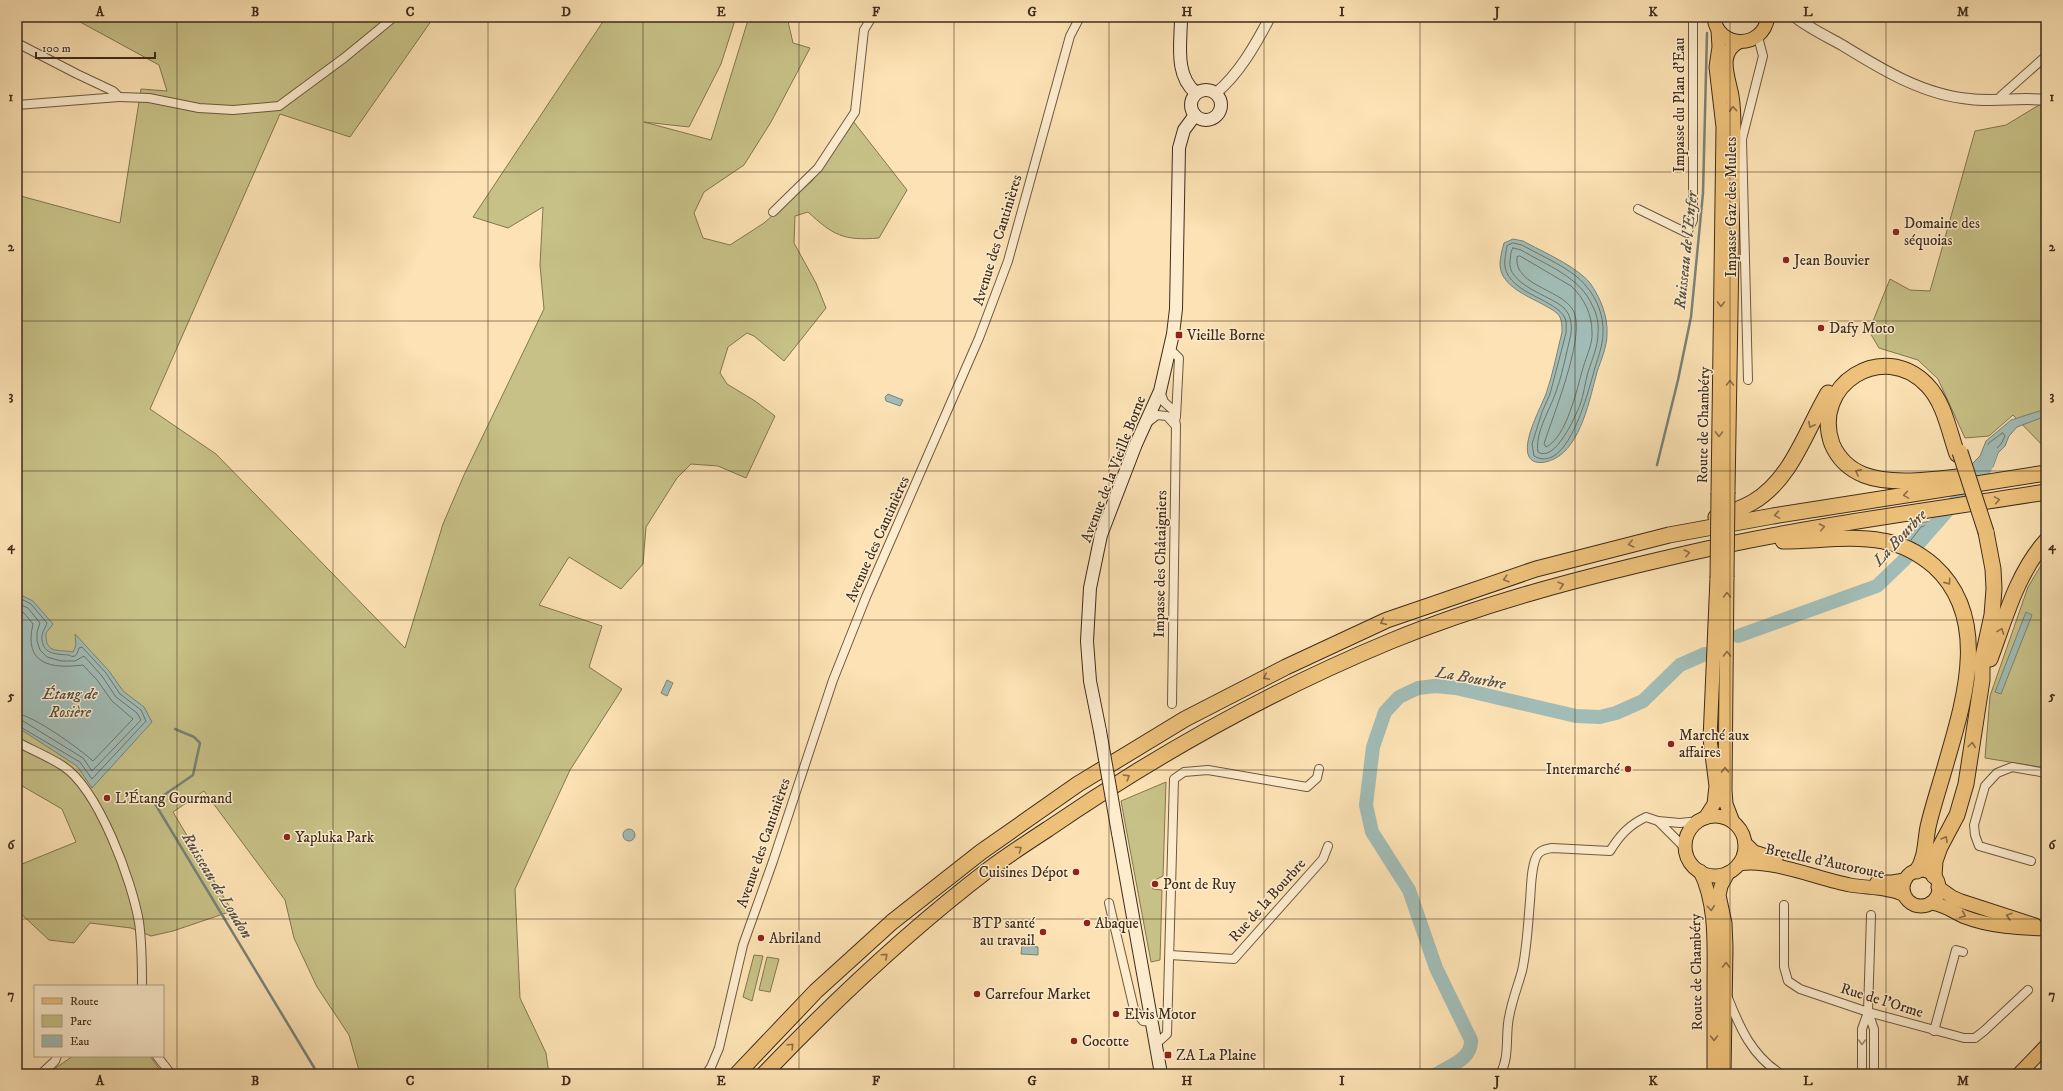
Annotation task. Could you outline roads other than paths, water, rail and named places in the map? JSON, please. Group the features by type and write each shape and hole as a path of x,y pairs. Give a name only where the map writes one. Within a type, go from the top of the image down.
{"highway":[{"path":"1669,535 1702,520 1734,511 1752,502 1771,489 1792,461 1828,394 1836,383 1854,367 1872,360 1889,359 1905,362 1930,380 1944,401 1984,532 1993,569 1994,589 1992,614 1982,661 1982,680 1966,784 1957,814 1940,847 1935,862 1936,881"},
{"path":"1959,453 1939,404 1928,385 1915,374 1899,367 1880,366 1866,368 1848,380 1834,398 1829,410 1829,431 1836,452 1849,467 1864,475 1879,479 1907,480 1955,478 1991,479 2046,473"},
{"path":"737,1074 816,991 892,922 976,856 1078,784 1185,720 1286,667 1387,620 1536,569 1669,535 1944,489 1991,479"},
{"path":"764,1074 828,1007 905,938 989,869 1087,802 1195,735 1292,686 1392,641 1456,618 1583,579 1742,542 1831,525 2046,492"},
{"path":"1965,700 1970,693 1986,619 1989,596 1984,532"},
{"path":"1742,542 1862,539 1898,545 1920,555 1942,573 1958,597 1968,627 1969,644 1965,700 1930,822 1922,858 1911,875"},
{"path":"1982,680 2020,582 2036,552 2046,541"}],"main road":[{"path":"1181,17 1181,70 1184,81 1196,93"},
{"name":"Route de Chambéry","path":"1714,17 1718,30 1719,47 1716,67 1723,127 1722,577 1725,790 1726,804 1733,822"},
{"path":"1718,30 1728,38 1739,42 1758,37 1766,25 1768,17"},
{"name":"Route de Chambéry","path":"1723,493 1734,131 1732,94 1725,65 1730,50 1739,42"},
{"path":"1207,90 1216,94 1220,101 1217,114 1205,120 1195,115 1191,105 1196,93 1207,90"},
{"name":"Avenue de la Vieille Borne","path":"1160,1074 1156,1044 1090,681 1087,641 1090,588 1101,535 1160,391 1170,349 1176,309 1178,148 1184,130 1195,115"},
{"name":"Route de Chambéry","path":"1702,819 1714,804 1716,786 1710,739 1722,577"},
{"path":"1715,816 1725,818 1733,822 1742,831 1745,843 1743,858 1739,864 1728,873 1714,876 1700,872 1688,858 1686,849 1686,838 1691,828 1702,819 1715,816"},
{"name":"Bretelle d'Autoroute","path":"1745,843 1754,852 1762,855 1860,879 1892,882 1911,875"},
{"name":"Bretelle d'Autoroute","path":"1739,864 1761,864 1848,884 1891,890 1904,894"},
{"name":"Route de Chambéry","path":"1700,872 1708,891 1714,956 1714,1074"},
{"path":"1936,881 1935,899 1925,906 1912,904 1904,894 1903,887 1911,875 1929,872 1952,897 2046,929"},
{"name":"Route de Chambéry","path":"1724,1074 1726,939 1719,895 1721,886 1728,873"},
{"path":"1930,903 1947,907 1966,917 1997,925 2014,928 2046,929"},
{"path":"2019,1074 2046,1046"}],"street":[{"path":"17,105 119,97 149,98 199,108 234,110 279,106 344,58 394,17"},
{"path":"773,212 818,168 855,112 864,30 872,17"},
{"name":"Avenue des Cantinières","path":"706,1074 711,1067 719,1048 743,945 773,861 833,680 866,597 979,338 1008,261 1070,36 1080,17"},
{"path":"1216,94 1243,62 1270,17"},
{"name":"Impasse du Plan d'Eau","path":"1638,209 1687,234 1693,220 1693,17"},
{"path":"1795,17 1904,80 1942,94 1970,99 1999,100 2032,98 2046,100"},
{"name":"Impasse Gaz des Mulets","path":"1748,380 1742,139 1763,56 1758,37"},
{"path":"17,43 113,91 119,97"},
{"path":"1999,100 2001,96 2046,56"},
{"path":"1170,349 1179,358 1176,426"},
{"name":"Impasse des Châtaigniers","path":"1160,391 1164,402 1173,410 1176,426 1172,704"},
{"path":"1146,424 1157,415 1166,416 1176,426"},
{"path":"17,742 64,766 82,786 104,821 130,885 139,921 142,985"},
{"path":"2032,861 1979,846 1974,835 1974,825 1985,786 1997,773 2012,767 2046,773"},
{"path":"1156,1044 1166,1034 1170,955 1174,779 1184,772 1208,770 1307,787 1317,778 1319,769"},
{"path":"1500,1074 1504,1068 1507,1051 1508,1024 1512,1000 1521,972 1526,949 1533,871 1538,854 1544,849 1552,848 1610,851 1619,837 1630,825 1646,817 1658,821 1680,823 1702,819"},
{"path":"1658,821 1686,849"},
{"name":"Rue de la Bourbre","path":"1170,955 1234,959 1323,859 1328,846"},
{"path":"1109,903 1134,1009 1143,1021 1152,1022"},
{"name":"Rue de l'Orme","path":"1784,905 1784,967 1788,982 1800,989 1868,1012 1964,1038 1975,1038 2028,990"},
{"path":"1862,1074 1862,1029 1868,1012 1871,915"},
{"path":"1934,1031 1956,950 1963,952"},
{"path":"1725,991 1746,1038 1755,1052 1765,1064 1781,1074"},
{"path":"1868,1012 1874,1029 1874,1074"},
{"path":"42,1074 55,1061 57,1057"},
{"path":"157,1057 171,1074"}],"water":[{"path":"1513,239 1523,241 1568,265 1584,277 1597,294 1603,307 1606,320 1607,339 1605,349 1578,433 1563,453 1547,462 1535,462 1532,460 1528,454 1527,447 1530,432 1551,379 1562,332 1562,323 1558,314 1523,294 1507,282 1502,274 1500,262 1504,243"},
{"path":"888,394 903,400 900,406 886,401 885,397"},
{"path":"2046,409 2046,416 2017,427 2009,436 2005,446 1998,453 1993,467 1970,470 1969,467 1980,456 1986,441 2011,420"},
{"path":"1945,519 1919,549 1902,541 1919,523"},
{"name":"Étang de Rosière","path":"17,593 33,601 53,624 46,633 46,640 50,648 54,650 73,652 76,645 75,634 109,671 123,691 144,707 152,722 92,788 77,766 17,727"},
{"path":"2026,612 2032,615 2001,694 1995,692"},
{"path":"667,680 673,683 667,696 661,693"},
{"path":"627,829 631,829 635,835 631,841 627,841 623,837 623,833"},
{"path":"1022,945 1038,947 1038,955 1021,954"}],"waterway":[{"name":"Ruisseau de l'Enfer","path":"1657,465 1678,380 1691,317 1703,193 1707,33"},
{"name":"La Bourbre","path":"1738,636 1877,586 1903,561 1985,468 1991,451"},
{"name":"La Bourbre","path":"1437,1074 1460,1061 1468,1052 1471,1040 1436,968 1409,890 1372,832 1366,805 1373,747 1385,712 1399,697 1418,688 1435,686 1456,688 1576,716 1600,717 1616,713 1643,701 1680,665 1705,654"},
{"name":"Ruisseau de Loudon","path":"175,729 194,737 200,743 193,775 154,802 318,1074"}],"place":[{"name":"Domaine des séquoias","path":"1896,232"},
{"name":"Jean Bouvier","path":"1786,260"},
{"name":"Dafy Moto","path":"1821,328"},
{"name":"Vieille Borne","path":"1179,335"},
{"name":"Marché aux affaires","path":"1671,744"},
{"name":"Intermarché","path":"1628,769"},
{"name":"L'Étang Gourmand","path":"107,798"},
{"name":"Yapluka Park","path":"287,837"},
{"name":"Cuisines Dépot","path":"1076,872"},
{"name":"Pont de Ruy","path":"1155,884"},
{"name":"Abaque","path":"1087,923"},
{"name":"BTP santé au travail","path":"1043,932"},
{"name":"Abriland","path":"761,938"},
{"name":"Carrefour Market","path":"977,994"},
{"name":"Elvis Motor","path":"1116,1014"},
{"name":"Cocotte","path":"1074,1041"},
{"name":"ZA La Plaine","path":"1168,1055"}]}
